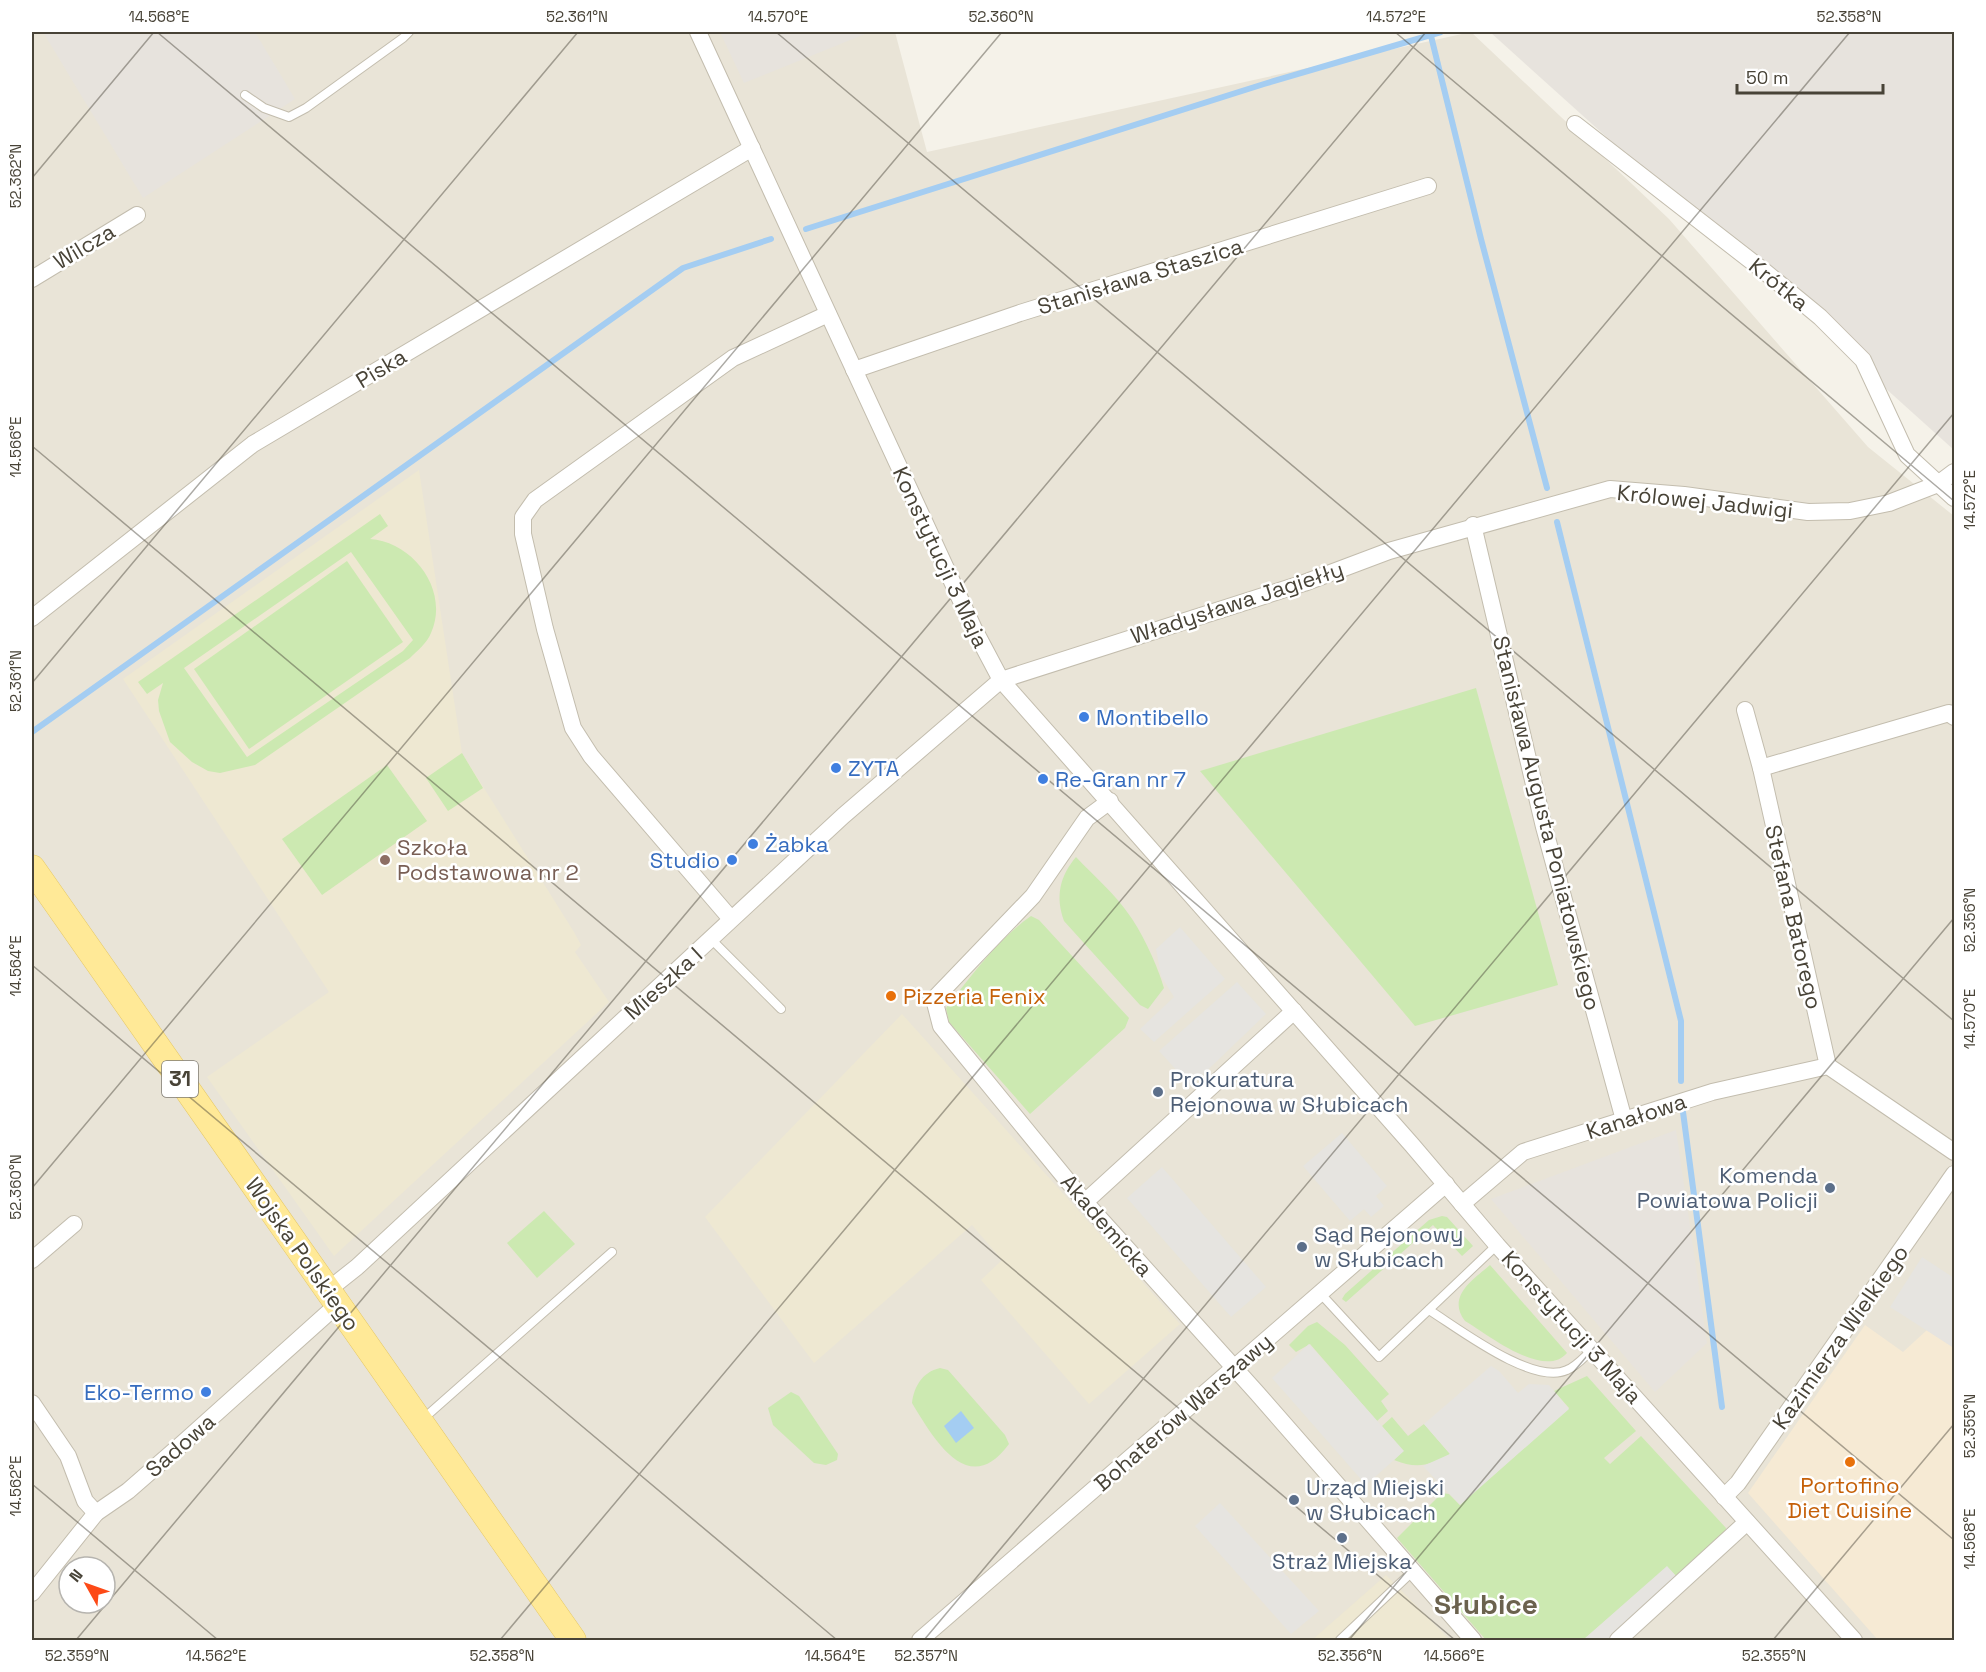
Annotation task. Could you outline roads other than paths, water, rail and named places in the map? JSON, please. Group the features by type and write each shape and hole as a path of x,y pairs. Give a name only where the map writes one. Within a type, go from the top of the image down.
{"main road":[{"name":"Wojska Polskiego","path":"32,868 573,1641"}],"street":[{"name":"Konstytucji 3 Maja","path":"698,32 981,645 1001,680 1110,801 1497,1245 1854,1641"},
{"name":"Krótka","path":"1575,124 1820,317 1863,360 1907,455 1954,498"},
{"name":"Piska","path":"32,618 253,444 752,148"},
{"name":"Stanisława Staszica","path":"854,370 1020,313 1428,186"},
{"name":"Wilcza","path":"32,276 137,215"},
{"path":"731,919 591,756 573,728 543,619 523,534 523,517 535,500 733,358 828,314"},
{"path":"1938,484 1954,472"},
{"name":"Królowej Jadwigi","path":"1473,525 1610,489 1684,495 1808,512 1850,511 1889,503 1938,484"},
{"name":"Władysława Jagiełły","path":"1001,680 1473,525"},
{"name":"Stanisława Augusta Poniatowskiego","path":"1473,525 1544,827 1624,1120"},
{"name":"Mieszka I","path":"333,1297 357,1267 731,919 843,816 1001,680"},
{"name":"Stefana Batorego","path":"1744,710 1761,768 1828,1066"},
{"path":"1761,768 1952,715"},
{"name":"Akademicka","path":"1110,801 1086,818 1033,896 934,999 941,1026 1085,1202 1235,1368 1473,1641"},
{"path":"1085,1202 1294,1011"},
{"path":"1828,1066 1954,1152"},
{"name":"Kanałowa","path":"1462,1204 1523,1152 1712,1092 1828,1066"},
{"name":"Kazimierza Wielkiego","path":"1724,1497 1744,1474 1954,1174"},
{"name":"Bohaterów Warszawy","path":"920,1641 1446,1184"},
{"path":"32,1260 74,1224"},
{"name":"Sadowa","path":"32,1593 96,1513 152,1471 333,1297"},
{"path":"32,1403 68,1456 85,1501 96,1513"},
{"path":"1618,1641 1747,1522"}],"lane":[{"path":"245,95 264,108 289,117 306,108 409,32"},
{"path":"711,939 781,1009"},
{"path":"1320,1293 1379,1357 1497,1245"},
{"path":"420,1421 612,1252"},
{"path":"1429,1310 1486,1346 1536,1371 1554,1373 1568,1370 1593,1349"},
{"path":"1340,1641 1412,1572"}],"water":[{"path":"961,1411 974,1428 956,1443 944,1426"}],"waterway":[{"path":"1430,32 1481,239 1547,488"},
{"path":"806,229 1264,84 1441,32"},
{"path":"32,732 683,268 771,239"},
{"path":"1557,522 1681,1021 1681,1081"},
{"path":"1683,1112 1722,1407"}],"place":[{"name":"Montibello","path":"1084,717"},
{"name":"ZYTA","path":"836,768"},
{"name":"Re-Gran nr 7","path":"1043,779"},
{"name":"Żabka","path":"753,844"},
{"name":"Szkoła Podstawowa nr 2","path":"385,860"},
{"name":"Studio","path":"732,860"},
{"name":"Pizzeria Fenix","path":"891,996"},
{"name":"Prokuratura Rejonowa w Słubicach","path":"1158,1092"},
{"name":"Komenda Powiatowa Policji","path":"1830,1188"},
{"name":"Sąd Rejonowy w Słubicach","path":"1302,1247"},
{"name":"Eko-Termo","path":"206,1392"},
{"name":"Portofino Diet Cuisine","path":"1850,1462"},
{"name":"Urząd Miejski w Słubicach","path":"1294,1500"},
{"name":"Straż Miejska","path":"1342,1538"}],"district":[{"name":"Słubice","path":"1486,1604"}]}
